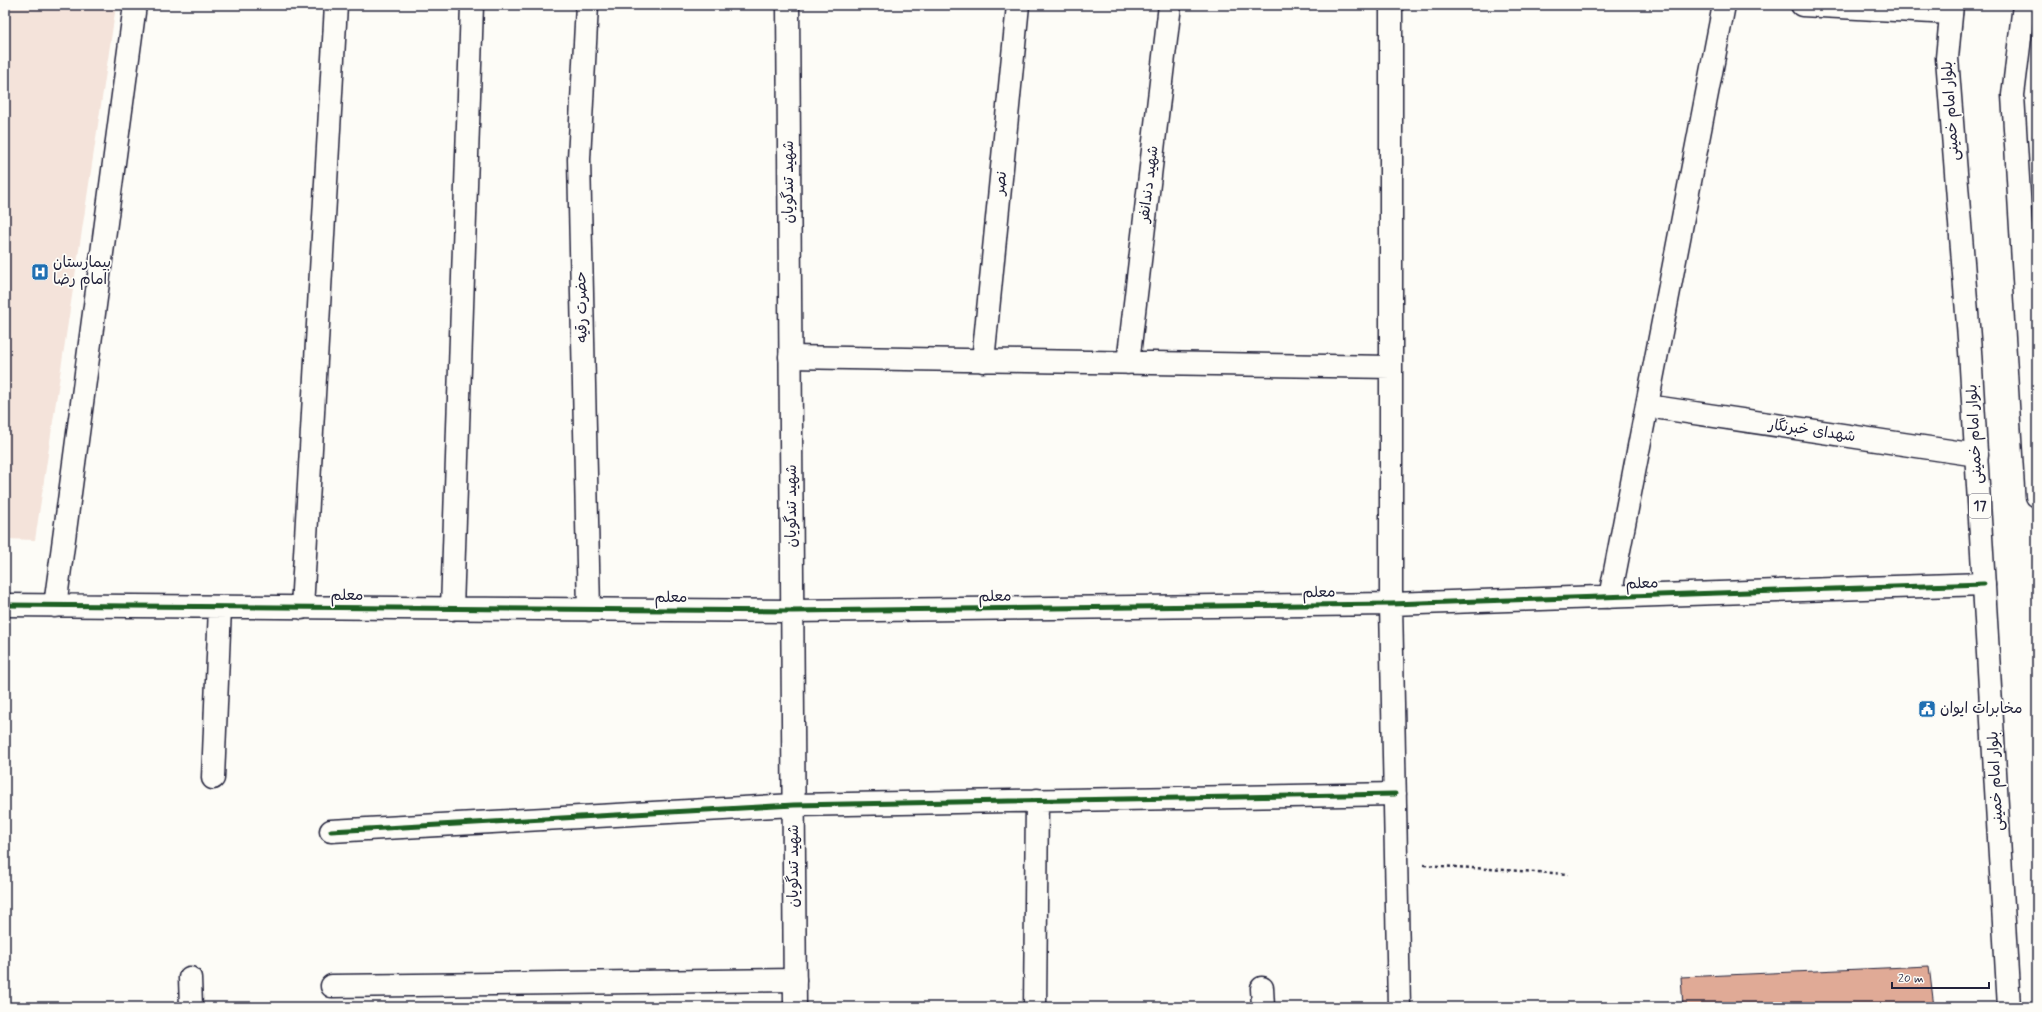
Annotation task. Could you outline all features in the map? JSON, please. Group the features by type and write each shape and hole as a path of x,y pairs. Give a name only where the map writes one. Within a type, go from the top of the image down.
{"street":[{"path":"55,606 135,5"},
{"path":"302,608 336,5"},
{"path":"452,609 472,5"},
{"name":"حضرت رقیه","path":"587,5 579,159 589,610"},
{"name":"شهید تندگویان","path":"788,5 795,1007"},
{"name":"نصر","path":"983,361 1018,5"},
{"name":"شهید دندانفر","path":"1128,363 1170,5"},
{"path":"1391,5 1392,604 1399,1007"},
{"path":"1610,597 1724,5"},
{"path":"1802,5 1952,9"},
{"path":"2024,5 2013,95 2037,496"},
{"name":"بلوار امام خمینی","path":"1952,9 1947,58 1977,455 2009,1007"},
{"path":"790,358 1391,367"},
{"name":"شهدای خبرنگار","path":"1647,406 1977,455"},
{"name":"معلم","path":"5,605 220,608 792,611 1392,604 1984,584"},
{"path":"213,778 220,608"},
{"path":"331,831 794,804 1395,794"},
{"path":"1034,1007 1037,800"},
{"path":"190,978 191,1007"},
{"path":"332,986 795,980"}],"path":[{"path":"1397,863 1568,874"}],"shaded area":[{"name":"بیمارستان امام رضا","path":"5,5 116,6 35,540 5,539"}],"building":[{"path":"1929,966 1934,1007 1683,1007 1681,977"}],"cycle path":[{"path":"5,605 792,611 1391,604 1984,584"},
{"path":"331,831 794,805 1395,794"}],"place":[{"name":"بیمارستان امام رضا","path":"40,272"},
{"name":"مخابرات ایوان","path":"1927,709"}]}
